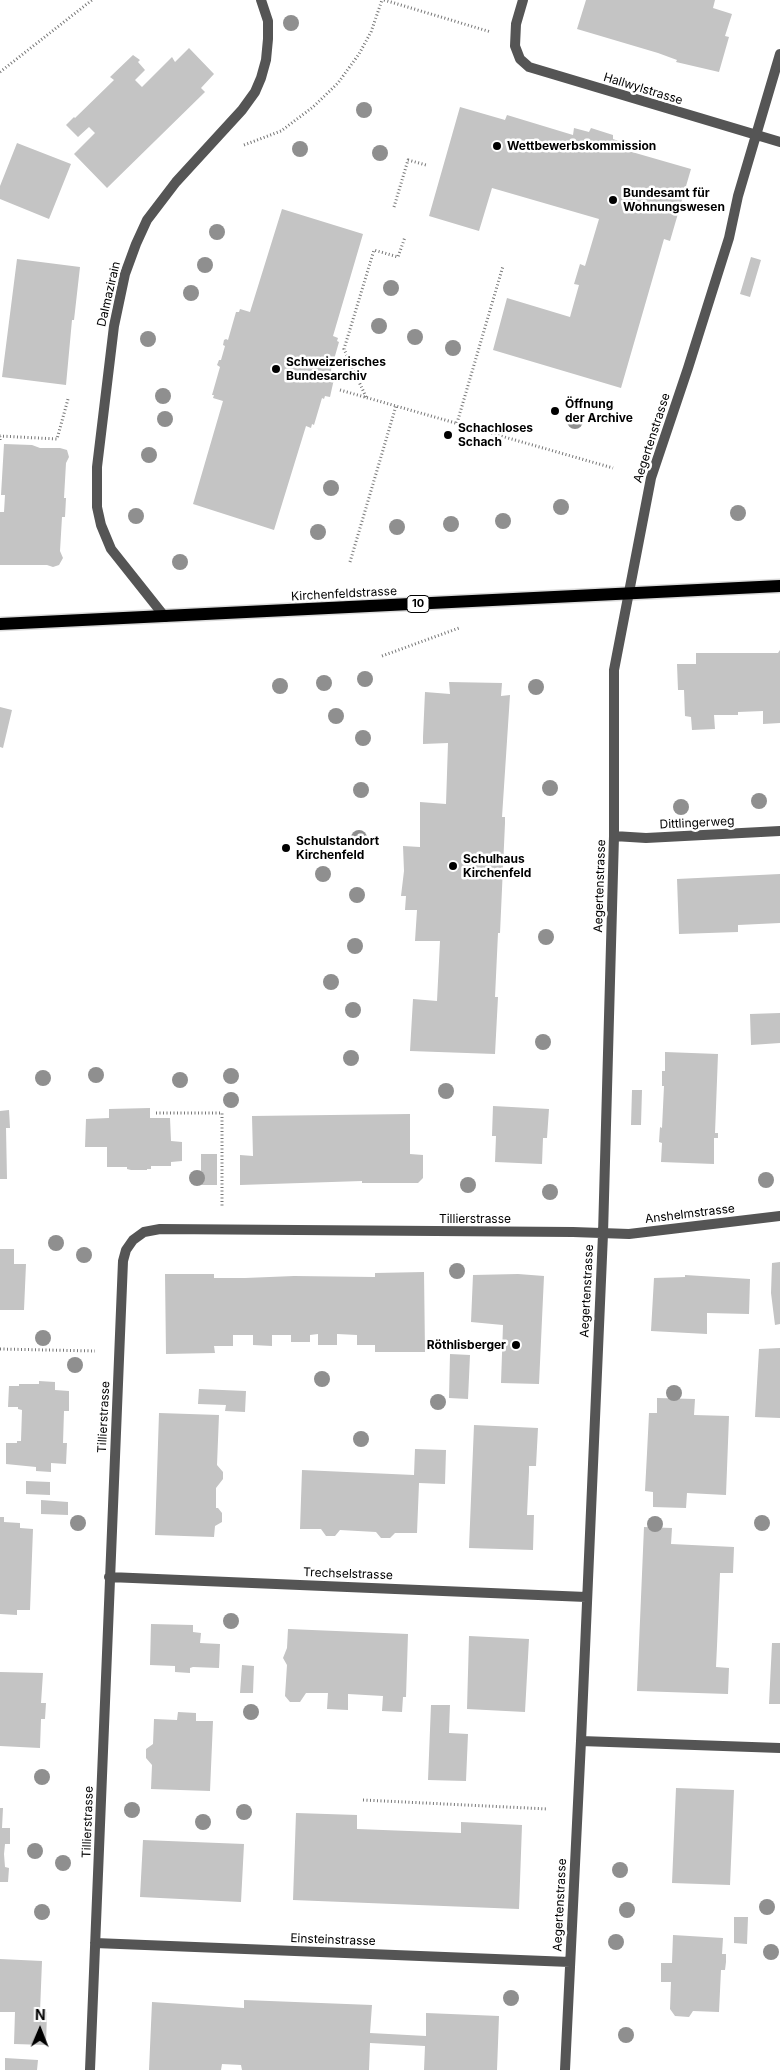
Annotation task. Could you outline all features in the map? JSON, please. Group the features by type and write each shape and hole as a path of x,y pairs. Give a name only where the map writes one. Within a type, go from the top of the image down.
{"main road":[{"name":"Kirchenfeldstrasse","path":"0,624 780,586"}],"street":[{"name":"Dalmazirain","path":"165,617 110,549 98,515 96,467 119,296 136,244 148,220 165,196 250,100 264,70 268,46 266,15 260,0"},
{"name":"Hallwylstrasse","path":"523,0 516,24 515,41 520,59 535,70 757,137 780,142"},
{"name":"Aegertenstrasse","path":"565,2070 602,1234 614,836 614,670 650,478 708,303 780,54"},
{"name":"Dittlingerweg","path":"614,836 646,838 780,832"},
{"name":"Anshelmstrasse","path":"602,1234 629,1234 780,1216"},
{"name":"Tillierstrasse","path":"90,2070 109,1577 123,1261 126,1250 133,1240 144,1232 170,1229 602,1234"},
{"name":"Trechselstrasse","path":"109,1577 586,1596"},
{"path":"581,1741 780,1748"},
{"name":"Einsteinstrasse","path":"95,1943 570,1962"},
{"path":"565,2070 576,2070"}],"path":[{"path":"0,72 92,0"},
{"path":"214,140 227,150 281,131 313,108 338,82 359,54 376,21 383,0 491,32"},
{"path":"394,207 408,160 426,165"},
{"path":"366,398 344,349 374,250 398,257 404,237"},
{"path":"457,423 503,266"},
{"path":"340,390 613,468"},
{"path":"0,440 0,436 57,440 68,399"},
{"path":"350,562 396,406"},
{"path":"156,1113 222,1113 222,1209"},
{"path":"0,1349 95,1351"},
{"path":"363,1800 548,1809"}],"building":[{"path":"586,0 715,0 713,8 732,14 725,36 729,37 719,72 676,62 677,60 658,53 577,29"},
{"path":"189,48 214,74 201,88 205,92 107,188 74,154 95,133 89,127 78,137 66,125 114,80 110,77 133,55 140,60 138,62 145,70 135,80 142,87 172,57 175,62"},
{"path":"460,107 505,120 507,115 573,135 574,128 589,132 591,128 613,135 613,139 627,144 625,150 691,169 670,241 664,239 621,388 493,350 507,298 570,317 579,285 574,284 580,264 585,266 599,219 492,188 479,231 429,216"},
{"path":"17,143 71,164 49,219 0,199 0,186"},
{"name":"Schweizerisches Bundesarchiv","path":"282,209 363,234 333,336 338,338 337,341 339,342 331,370 332,373 337,375 336,379 334,379 330,397 325,396 324,399 322,398 314,425 312,424 311,428 306,426 274,530 193,504 223,401 213,398 214,395 212,395 220,367 217,365 219,360 221,360 225,346 223,345 224,340 228,340 236,312 239,312 240,309 250,312"},
{"path":"751,257 761,260 750,297 740,294"},
{"path":"17,259 80,267 74,320 72,320 66,385 2,377"},
{"path":"4,444 32,445 40,448 67,450 69,457 66,463 65,517 62,517 60,551 63,558 59,565 53,567 47,565 0,565 0,512 4,512 5,495 1,495"},
{"path":"780,650 780,723 763,724 763,711 738,712 738,715 714,715 715,729 692,730 691,717 685,716 684,690 678,690 677,664 696,664 696,653 778,653"},
{"name":"Schulhaus Kirchenfeld","path":"449,682 502,683 501,696 510,695 502,817 505,817 505,823 495,997 498,997 495,1054 410,1051 413,999 437,1001 440,941 415,941 417,910 405,910 406,896 401,896 404,871 403,846 420,847 420,802 446,804 448,743 423,744 423,737 425,692 450,694"},
{"path":"0,707 12,710 3,748 0,747"},
{"path":"780,874 780,923 738,925 738,932 679,934 677,879"},
{"path":"780,1013 780,1043 751,1045 750,1014"},
{"path":"665,1052 718,1054 715,1133 718,1133 718,1138 714,1138 714,1164 661,1162 662,1143 659,1142 660,1127 662,1128 664,1086 662,1086 662,1071 665,1071"},
{"path":"632,1090 642,1090 641,1125 631,1125"},
{"path":"493,1106 549,1109 547,1138 543,1138 542,1164 495,1162 496,1136 492,1136"},
{"path":"150,1108 150,1118 170,1118 171,1141 182,1142 182,1161 171,1162 171,1166 151,1166 151,1169 147,1170 107,1167 107,1147 85,1147 86,1119 109,1118 109,1109"},
{"path":"9,1110 10,1128 6,1128 7,1179 0,1179 0,1111"},
{"path":"410,1114 410,1154 423,1155 423,1178 418,1183 362,1183 362,1181 240,1185 240,1155 253,1156 252,1116"},
{"path":"201,1154 217,1154 217,1185 201,1185"},
{"path":"0,1249 14,1249 14,1264 26,1264 24,1310 0,1310"},
{"path":"780,1262 780,1324 775,1325 771,1293 772,1263"},
{"path":"424,1272 425,1352 375,1352 375,1345 357,1345 357,1335 337,1334 337,1345 318,1345 318,1334 310,1335 310,1342 291,1342 291,1335 272,1335 272,1346 253,1345 253,1335 233,1335 233,1346 214,1346 215,1353 166,1354 165,1274 214,1274 214,1278 294,1276 375,1277 375,1273"},
{"path":"518,1274 544,1276 539,1384 501,1383 503,1325 471,1322 473,1275"},
{"path":"685,1275 750,1279 749,1314 707,1313 707,1334 651,1331 654,1278 685,1277"},
{"path":"780,1348 780,1418 755,1417 759,1349"},
{"path":"450,1354 470,1355 468,1399 449,1398"},
{"path":"39,1381 55,1382 55,1390 69,1391 69,1411 64,1411 63,1443 67,1443 66,1464 51,1463 51,1472 36,1471 36,1467 6,1464 6,1443 21,1441 22,1410 18,1409 18,1407 8,1407 9,1386 39,1384"},
{"path":"199,1389 246,1391 245,1412 225,1411 226,1405 198,1404"},
{"path":"657,1398 695,1399 694,1415 729,1416 726,1495 687,1493 686,1508 653,1507 653,1492 645,1491 649,1413 657,1413"},
{"path":"159,1413 219,1415 217,1465 223,1472 223,1479 216,1488 216,1508 222,1513 222,1522 215,1526 214,1537 155,1535"},
{"path":"474,1425 538,1428 536,1466 529,1466 527,1515 534,1515 533,1550 469,1548"},
{"path":"415,1449 446,1450 445,1484 419,1483 417,1533 395,1533 390,1538 381,1538 376,1532 340,1530 335,1536 326,1536 321,1529 300,1529 302,1470 414,1475"},
{"path":"26,1481 50,1482 50,1495 26,1494"},
{"path":"41,1500 68,1502 68,1515 41,1514"},
{"path":"0,1517 4,1517 4,1522 20,1523 20,1528 33,1529 30,1610 17,1610 17,1615 0,1614"},
{"path":"644,1527 672,1528 671,1544 734,1547 733,1573 720,1573 716,1667 729,1668 728,1694 637,1691"},
{"path":"151,1624 193,1625 193,1632 201,1633 200,1643 220,1644 219,1668 193,1667 190,1668 190,1673 175,1672 175,1666 150,1665"},
{"path":"288,1629 408,1634 406,1697 403,1697 402,1712 382,1711 383,1696 348,1694 348,1710 327,1709 328,1693 306,1693 300,1702 290,1702 285,1696 287,1665 283,1658 287,1648"},
{"path":"469,1636 529,1639 525,1712 467,1709"},
{"path":"772,1643 780,1643 780,1704 769,1704"},
{"path":"242,1665 254,1666 253,1693 240,1693"},
{"path":"0,1672 43,1673 41,1703 46,1703 45,1719 41,1719 40,1748 0,1746"},
{"path":"431,1705 450,1705 449,1733 468,1734 466,1781 428,1780"},
{"path":"178,1712 196,1713 196,1721 213,1721 210,1791 151,1789 152,1765 146,1758 146,1749 153,1744 154,1719 177,1720"},
{"path":"676,1788 734,1790 730,1885 672,1883"},
{"path":"0,1808 3,1808 2,1828 10,1828 10,1844 5,1844 4,1854 5,1867 9,1868 8,1882 0,1882"},
{"path":"296,1813 357,1815 357,1829 461,1833 461,1822 522,1825 519,1909 293,1900"},
{"path":"143,1840 244,1844 241,1902 140,1897"},
{"path":"734,1917 748,1917 747,1944 734,1943"},
{"path":"673,1935 723,1938 722,1954 726,1954 726,1962 725,1970 721,1970 719,2012 693,2011 689,2017 675,2016 670,2009 671,1982 661,1982 661,1963 672,1963"},
{"path":"0,1959 42,1961 40,2012 47,2012 46,2045 14,2044 15,2012 0,2012"},
{"path":"244,2000 372,2005 370,2033 426,2036 426,2013 499,2016 497,2070 424,2070 425,2046 370,2043 369,2070 242,2070 241,2065 222,2064 221,2070 149,2070 152,2002 244,2008"},
{"path":"5,2058 38,2060 37,2070 5,2070"}],"place":[{"name":"Wettbewerbskommission","path":"497,146"},
{"name":"Bundesamt für Wohnungswesen","path":"613,200"},
{"name":"Schweizerisches Bundesarchiv","path":"276,369"},
{"name":"Öffnung der Archive","path":"555,411"},
{"name":"Schachloses Schach","path":"448,435"},
{"name":"Schulstandort Kirchenfeld","path":"286,848"},
{"name":"Schulhaus Kirchenfeld","path":"453,866"},
{"name":"Röthlisberger","path":"516,1345"}]}
